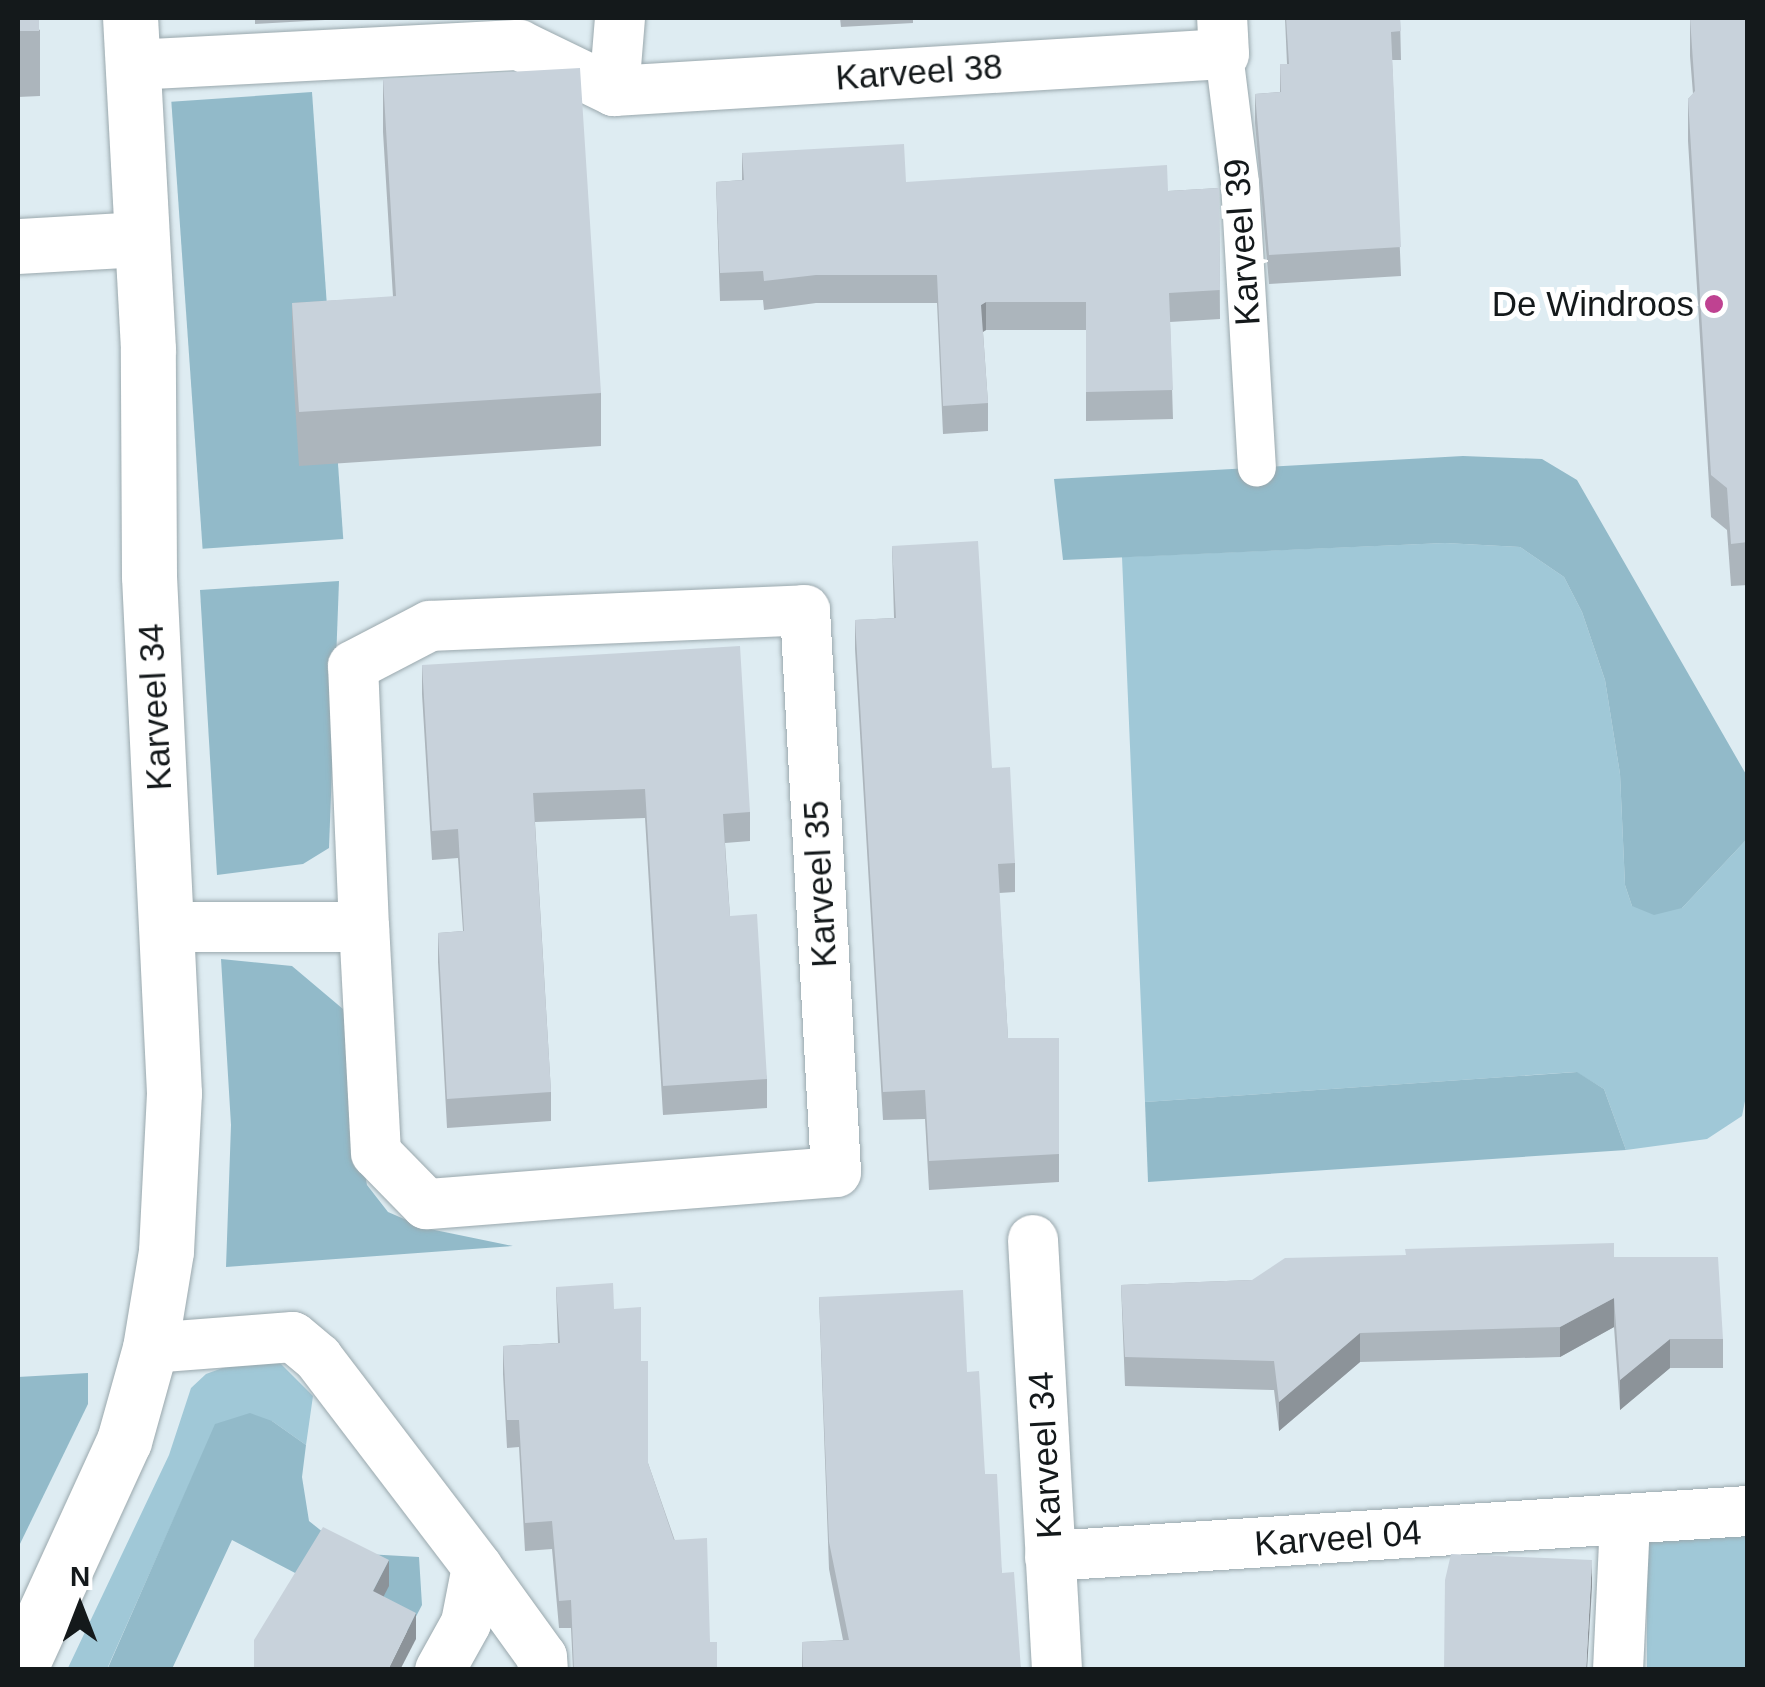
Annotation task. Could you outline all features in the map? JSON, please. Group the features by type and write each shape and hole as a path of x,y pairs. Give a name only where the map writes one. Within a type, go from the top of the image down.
{"street":[{"path":"614,91 620,18"},
{"name":"Karveel 38","path":"132,41 520,31 614,91 1223,36"},
{"name":"Karveel 39","path":"1223,36 1240,184 1257,466"},
{"name":"Karveel 34","path":"19,1670 124,1441 150,1348 166,1251 174,1092 149,576 148,348 139,239 132,41"},
{"path":"18,246 139,239"},
{"name":"Karveel 35","path":"805,610 836,1172 426,1204 376,1153 364,926 353,666 430,626 805,610"},
{"path":"166,926 364,926"},
{"name":"Karveel 34","path":"1033,1240 1056,1670"},
{"path":"150,1348 293,1338 318,1358 542,1657 543,1670"},
{"name":"Karveel 04","path":"1050,1556 1748,1512"},
{"path":"1618,1670 1625,1520"},
{"path":"440,1670 466,1622 477,1567"}],"shaded area":[{"path":"312,92 343,539 203,549 171,102"},
{"path":"1463,456 1542,459 1577,480 1747,776 1747,839 1682,908 1654,915 1632,906 1625,885 1620,774 1605,680 1582,612 1564,577 1520,547 1445,543 1063,560 1054,479"},
{"path":"1445,543 1520,547 1564,577 1582,612 1605,680 1620,774 1625,885 1632,906 1682,908 1747,839 1748,1086 1742,1116 1707,1139 1626,1150 1604,1089 1576,1072 1145,1102 1122,557"},
{"path":"339,581 329,848 303,864 217,875 200,590"},
{"path":"221,959 292,966 356,1020 356,1126 367,1185 388,1212 425,1228 513,1246 226,1267 231,1125"},
{"path":"1577,1072 1604,1089 1626,1150 1148,1182 1145,1102"},
{"path":"279,1362 313,1396 306,1445 272,1421 216,1424 107,1669 67,1670 169,1455 191,1388 206,1374 228,1366"},
{"path":"88,1373 88,1404 18,1548 18,1377"},
{"path":"250,1413 272,1421 306,1445 302,1477 309,1521 349,1553 419,1557 422,1605 408,1632 232,1540 172,1669 107,1670 215,1424"},
{"path":"1647,1532 1747,1532 1747,1669 1647,1669"}],"building":[{"path":"18,18 39,18 39,31 18,31"},
{"path":"1286,18 1400,18 1401,31 1391,32 1401,247 1269,255 1255,94 1281,92 1280,64 1289,64"},
{"name":"De Windroos","path":"1690,18 1748,18 1748,542 1731,544 1727,488 1711,475 1688,99 1695,91"},
{"path":"580,68 601,393 299,412 292,303 396,296 383,79"},
{"path":"904,144 906,182 1167,165 1168,191 1219,188 1220,290 1169,293 1173,390 1086,392 1086,302 986,302 981,305 988,403 943,406 937,275 816,275 764,281 763,271 720,273 716,182 744,180 742,153"},
{"path":"978,541 992,768 1010,767 1015,863 998,864 1008,1038 1059,1038 1059,1154 929,1161 925,1090 883,1092 855,620 896,618 892,546"},
{"path":"740,646 750,812 723,814 726,864 730,916 757,914 767,1079 663,1086 645,789 533,793 551,1092 447,1099 438,933 464,931 458,829 432,831 422,665"},
{"path":"1614,1243 1614,1257 1718,1257 1723,1339 1670,1339 1620,1380 1614,1298 1560,1327 1360,1333 1279,1402 1274,1361 1125,1357 1121,1285 1252,1280 1285,1258 1406,1255 1405,1249"},
{"path":"613,1283 614,1309 641,1307 641,1361 648,1361 648,1463 674,1540 707,1538 710,1642 717,1642 717,1670 574,1670 571,1600 559,1601 552,1521 525,1523 519,1420 507,1420 503,1346 560,1343 556,1287"},
{"path":"963,1290 967,1372 979,1371 985,1474 997,1474 1002,1573 1014,1572 1021,1670 803,1670 802,1642 849,1640 829,1542 819,1297"},
{"path":"323,1527 389,1560 373,1591 416,1613 388,1670 254,1670 254,1640"},
{"path":"1451,1554 1592,1560 1586,1670 1444,1670 1445,1580"}],"place":[{"name":"De Windroos","path":"1714,304"}]}
